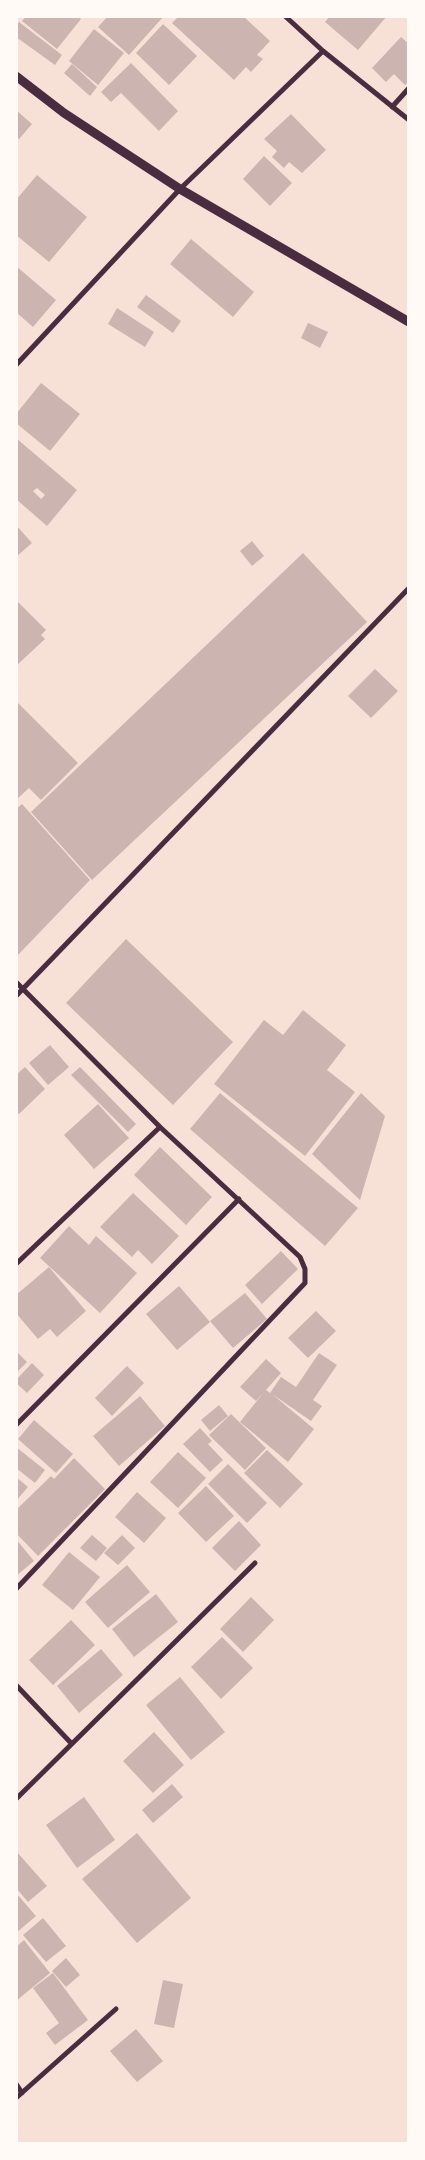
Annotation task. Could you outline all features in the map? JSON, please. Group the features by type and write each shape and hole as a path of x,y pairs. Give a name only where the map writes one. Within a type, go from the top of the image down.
{"street":[{"path":"284,16 323,51 409,120"},
{"path":"16,365 180,190 323,51"},
{"path":"16,76 64,112 180,190 407,318"},
{"path":"392,106 409,88"},
{"path":"16,996 409,588"},
{"path":"16,982 160,1127 300,1256 305,1270 305,1283 16,1589"},
{"path":"16,1264 160,1127"},
{"path":"16,1425 239,1200"},
{"path":"16,1798 255,1563"},
{"path":"16,1685 71,1743"},
{"path":"16,2098 116,2009"},
{"path":"16,2084 22,2093"}],"building":[{"path":"26,16 78,16 81,19 57,49 22,21"},
{"path":"108,16 163,17 129,55 98,27"},
{"path":"179,16 243,16 270,41 257,55 263,59 251,72 246,67 234,80 172,23"},
{"path":"330,16 387,16 358,50 325,22"},
{"path":"19,22 62,55 55,65 16,37 16,26"},
{"path":"163,24 197,56 169,85 136,53"},
{"path":"94,29 124,53 98,85 69,61"},
{"path":"401,37 409,44 409,81 405,85 394,74 386,82 372,68"},
{"path":"131,63 178,111 159,131 121,93 111,102 101,92"},
{"path":"72,64 97,87 90,96 64,73"},
{"path":"16,110 32,124 19,139 16,137"},
{"path":"291,114 326,150 302,173 289,162 284,168 272,157 277,151 264,139"},
{"path":"264,156 292,183 270,206 243,179"},
{"path":"37,175 87,217 49,262 16,235 16,200"},
{"path":"191,239 254,292 233,317 170,264"},
{"path":"16,266 56,300 33,327 16,312"},
{"path":"146,295 181,321 173,333 137,307"},
{"path":"117,308 154,332 145,347 108,324"},
{"path":"308,323 328,332 320,348 301,338"},
{"path":"41,383 80,414 50,451 16,423 16,414"},
{"path":"16,438 77,490 47,526 16,499","holes":["37,488 45,495 41,499 33,491"]},
{"path":"16,525 32,543 16,557"},
{"path":"252,541 264,556 252,566 240,551"},
{"path":"303,553 367,622 92,880 31,812"},
{"path":"16,600 46,630 41,635 45,639 16,666"},
{"path":"375,669 398,691 371,718 348,696"},
{"path":"16,701 78,763 41,800 29,788 16,800"},
{"path":"22,804 90,880 16,957 16,809"},
{"path":"126,939 233,1042 173,1105 66,1003"},
{"path":"303,1010 346,1045 327,1070 355,1092 305,1156 214,1084 264,1020 283,1035"},
{"path":"50,1045 69,1067 48,1085 29,1063"},
{"path":"25,1067 45,1089 19,1114 16,1111 16,1075"},
{"path":"80,1067 136,1124 128,1132 71,1075"},
{"path":"220,1093 358,1208 325,1246 190,1129"},
{"path":"361,1093 385,1116 360,1200 312,1154"},
{"path":"98,1104 129,1138 94,1169 64,1135"},
{"path":"160,1147 212,1197 186,1225 134,1175"},
{"path":"133,1193 179,1236 152,1264 138,1250 132,1257 100,1227"},
{"path":"69,1226 89,1245 96,1236 137,1273 100,1313 40,1258"},
{"path":"281,1251 298,1269 262,1304 245,1285"},
{"path":"49,1267 86,1311 57,1337 50,1329 38,1339 16,1313 16,1295"},
{"path":"179,1286 210,1322 177,1350 146,1314"},
{"path":"245,1293 267,1319 233,1348 210,1321"},
{"path":"316,1311 336,1331 308,1358 288,1338"},
{"path":"16,1351 27,1362 16,1373"},
{"path":"319,1353 337,1365 313,1400 322,1406 311,1421 272,1394 314,1429 288,1462 240,1422 264,1392 256,1401 240,1387 266,1359 281,1373 266,1390 270,1393 281,1377 296,1387"},
{"path":"32,1363 44,1375 27,1393 16,1383 16,1380"},
{"path":"127,1366 144,1383 112,1416 95,1398"},
{"path":"140,1396 165,1426 119,1466 93,1436"},
{"path":"219,1405 228,1416 210,1431 201,1420"},
{"path":"231,1414 266,1448 245,1470 209,1435"},
{"path":"34,1420 73,1454 56,1473 18,1439"},
{"path":"200,1428 212,1441 208,1444 223,1460 210,1472 183,1444"},
{"path":"16,1447 45,1470 35,1483 16,1468"},
{"path":"267,1450 303,1484 280,1508 244,1473"},
{"path":"178,1452 206,1478 178,1508 150,1482"},
{"path":"74,1458 105,1489 38,1556 16,1533 16,1510 51,1476 54,1479"},
{"path":"228,1464 267,1503 247,1523 208,1484"},
{"path":"16,1477 28,1487 16,1501"},
{"path":"206,1486 234,1516 206,1542 178,1513"},
{"path":"137,1492 166,1518 144,1543 115,1517"},
{"path":"239,1521 261,1545 235,1571 212,1548"},
{"path":"92,1535 107,1548 96,1561 80,1548"},
{"path":"122,1535 135,1548 118,1565 104,1553"},
{"path":"16,1539 34,1561 16,1576"},
{"path":"69,1552 100,1577 73,1610 42,1585"},
{"path":"127,1565 150,1592 108,1628 85,1602"},
{"path":"156,1594 178,1622 134,1657 112,1629"},
{"path":"251,1597 274,1620 243,1652 220,1629"},
{"path":"71,1620 95,1645 53,1685 29,1660"},
{"path":"222,1637 253,1668 221,1699 191,1667"},
{"path":"101,1649 123,1675 79,1713 57,1686"},
{"path":"180,1677 225,1732 191,1760 146,1705"},
{"path":"154,1732 184,1765 153,1793 123,1761"},
{"path":"172,1784 183,1797 153,1823 142,1810"},
{"path":"84,1797 115,1840 77,1868 46,1825"},
{"path":"137,1833 191,1898 137,1943 82,1879"},
{"path":"16,1851 47,1886 28,1902 16,1888"},
{"path":"16,1893 36,1916 16,1933"},
{"path":"43,1918 66,1946 46,1962 23,1935"},
{"path":"24,1940 50,1973 16,2001 16,1947"},
{"path":"66,1958 80,1975 66,1987 52,1971"},
{"path":"53,1973 88,2020 55,2045 46,2033 59,2023 33,1988"},
{"path":"163,1980 183,1984 174,2028 154,2024"},
{"path":"136,2029 163,2061 137,2082 110,2051"}]}
